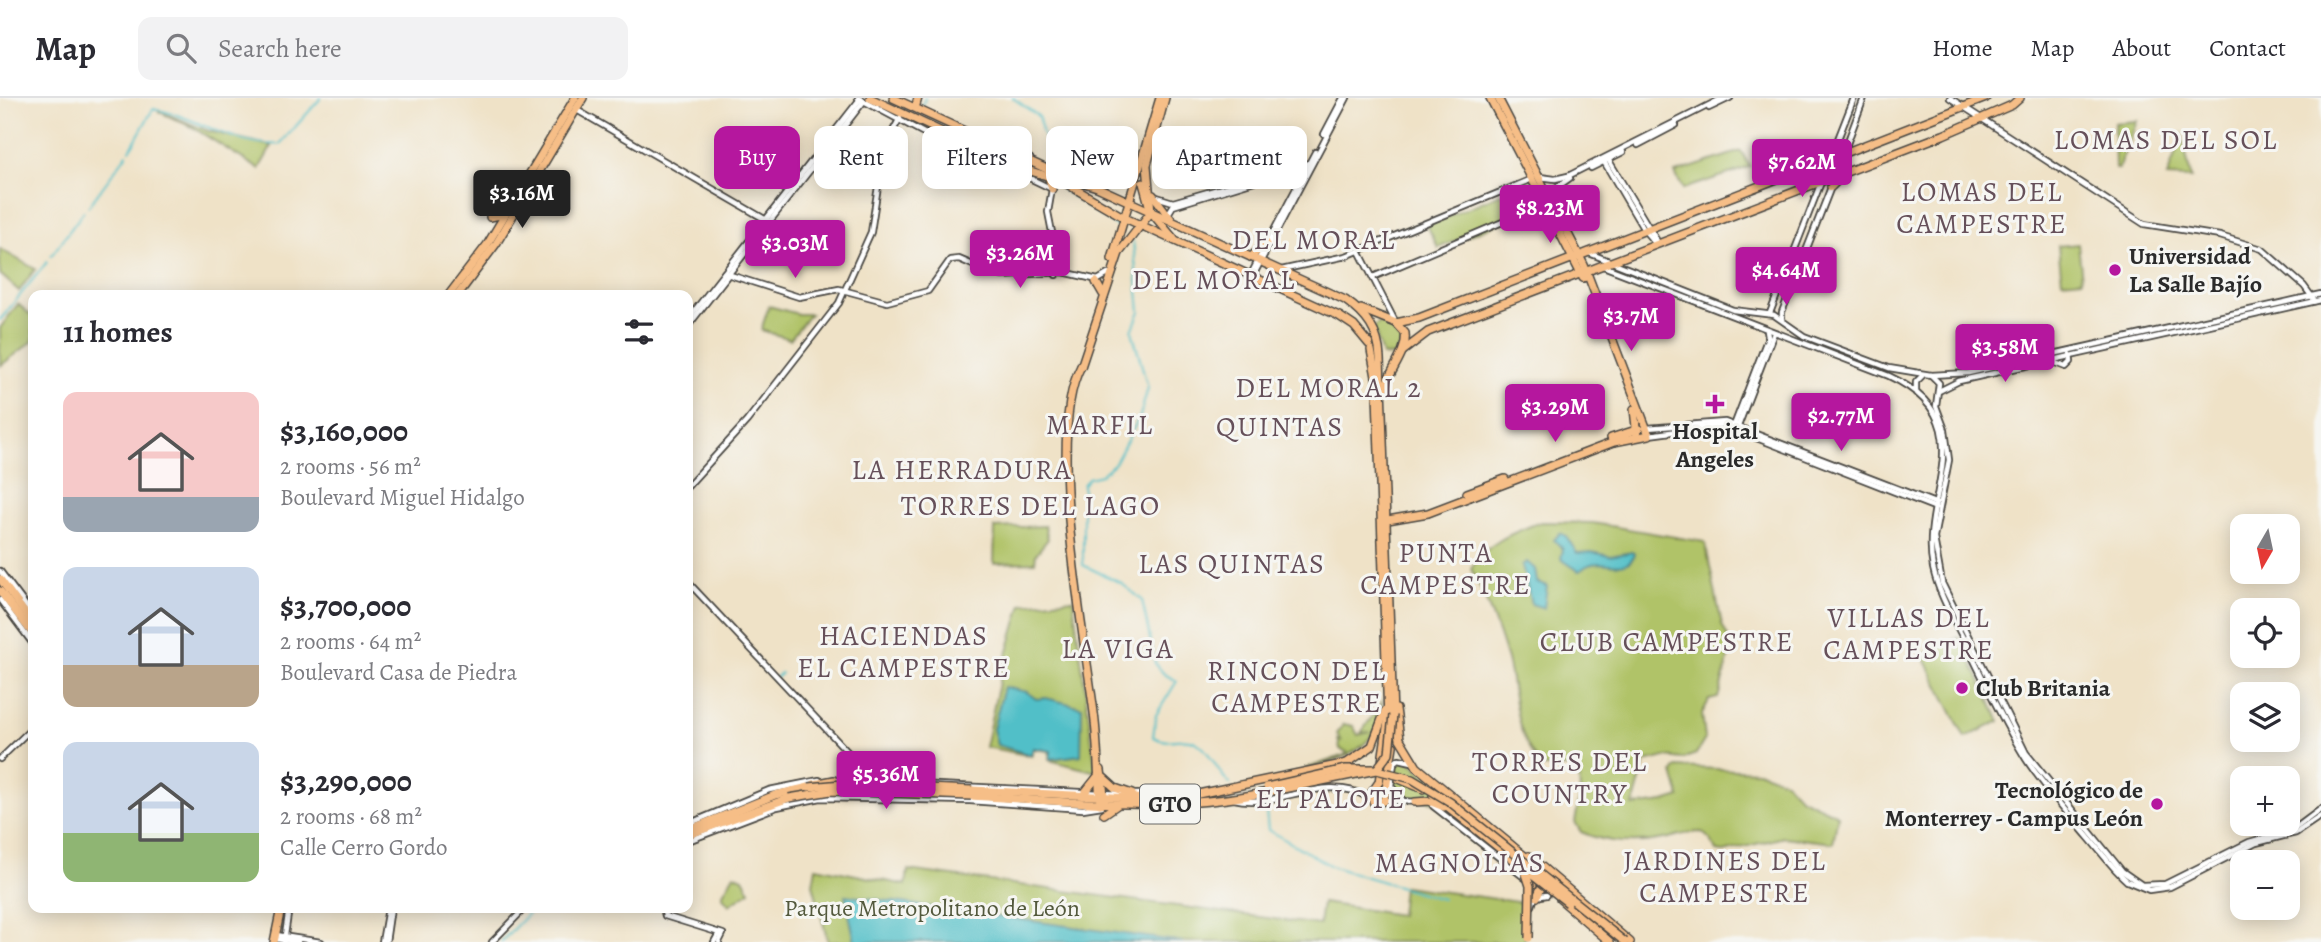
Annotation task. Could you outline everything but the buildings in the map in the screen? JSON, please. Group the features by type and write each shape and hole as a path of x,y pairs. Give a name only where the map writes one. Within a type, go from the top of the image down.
{"main road":[{"path":"462,290 500,239 573,108 575,98"},
{"path":"453,290 487,245 573,108 583,98"},
{"path":"893,98 916,104 925,111 1042,167 1046,174"},
{"path":"1103,283 1163,98"},
{"path":"1102,790 1070,529 1067,434 1074,387 1103,294 1103,283 1119,253 1140,230 1147,213 1150,190 1148,158 1163,98"},
{"path":"1384,517 1397,518 1432,507 1632,434 1648,431 1584,273 1490,98"},
{"path":"1498,98 1535,178"},
{"path":"1372,327 1413,320 1986,98"},
{"path":"1077,189 1107,207 1123,224 1184,245 1345,319 1381,358 1390,359 1428,332 1982,119 2020,98"},
{"path":"863,99 885,104 930,126"},
{"path":"885,104 915,128"},
{"path":"1141,163 1147,213 1184,245 1213,251 1215,244 1197,233"},
{"path":"1831,187 1847,172"},
{"path":"1758,187 1763,202"},
{"path":"1091,198 1098,195 1097,189"},
{"path":"1101,189 1256,263 1278,270 1393,322 1405,333 1402,352 1390,371 1382,399"},
{"path":"1150,190 1170,218 1180,226"},
{"path":"490,217 506,214"},
{"path":"1256,263 1266,243"},
{"path":"1569,244 1587,253"},
{"path":"1559,264 1565,257 1569,244"},
{"path":"1345,300 1362,313 1372,327 1381,358 1384,517 1387,534 1387,737 1379,782"},
{"path":"1372,327 1370,347 1377,377 1394,714 1392,758 1384,800 1377,804 1370,798 1379,782 1385,758 1392,758 1402,759"},
{"path":"1606,331 1636,420 1632,434"},
{"path":"1384,450 1391,456"},
{"path":"1387,534 1397,518"},
{"path":"0,579 28,623"},
{"path":"0,591 28,624"},
{"path":"1198,794 1229,795 1241,786 1347,763 1367,750 1380,731 1387,704"},
{"path":"1394,714 1402,742 1415,765 1560,881 1628,942"},
{"path":"1267,795 1376,770 1390,750 1394,714"},
{"name":"GTO","path":"711,824 789,798 831,791 976,793 1102,790 1214,797 1346,769 1385,771 1420,783 1450,802 1628,942"},
{"path":"1308,773 1318,778 1315,788"},
{"name":"GTO","path":"1102,790 1118,805 1229,795 1267,795 1342,773 1386,775 1434,796 1495,844 1527,865 1556,893 1616,942"},
{"path":"796,790 838,780"},
{"path":"1420,783 1442,793 1513,849 1527,865 1530,882"},
{"name":"GTO","path":"693,831 753,804 809,787 842,784 976,793 1034,800 1102,790"},
{"path":"976,793 1009,787"},
{"path":"1086,792 1102,790 1132,794"},
{"path":"976,793 1010,804"},
{"path":"1198,794 1214,797"},
{"path":"1034,800 1054,807"},
{"path":"1415,802 1440,805 1495,844"},
{"path":"711,824 730,807 753,804"},
{"path":"1104,814 1118,805"},
{"path":"729,819 752,816"},
{"path":"1481,819 1527,865 1530,886 1529,941"},
{"path":"1536,897 1544,881 1550,877 1560,881"},
{"path":"1544,881 1546,894"},
{"path":"1556,893 1610,942"},
{"path":"280,939 284,913"}],"street":[{"path":"901,98 916,104"},
{"path":"1252,275 1345,98"},
{"path":"1373,277 1548,203 1560,184 1723,98"},
{"path":"1278,270 1359,251 1535,178 1559,179 1605,160 1731,98"},
{"path":"1735,427 1768,337 1765,329 1768,313 1854,98"},
{"path":"1782,319 1782,312 1864,98"},
{"path":"1950,98 2144,224 2228,238 2262,249 2317,298"},
{"path":"693,319 863,99 922,131"},
{"path":"573,108 767,220"},
{"path":"693,480 753,414 833,312 846,290 872,229 884,147 900,118"},
{"path":"1605,160 1647,231 1660,245"},
{"path":"1307,167 1310,162"},
{"path":"1052,189 1048,212 1057,258 1056,273"},
{"path":"1150,190 1164,201 1173,202 1220,189"},
{"path":"1170,218 1168,211 1172,206 1226,189"},
{"path":"1266,243 1294,189"},
{"path":"1285,213 1290,195"},
{"path":"1359,251 1393,322"},
{"path":"1587,253 1765,329 1889,376 1916,393 1937,423 1945,449 1930,549 1938,585 2012,736 2057,797 2123,878 2149,890 2170,887 2256,844 2290,836 2321,816"},
{"path":"728,271 799,296 832,289 881,300 929,287 942,264 949,258 960,257 1002,276 1056,273 1098,280 1108,274"},
{"path":"1603,266 1715,306 1741,312 1768,313 1782,319 1804,336 1889,369 1931,375 1968,373 2070,353 2317,298"},
{"path":"728,271 743,278"},
{"path":"693,313 728,271"},
{"path":"1056,273 1103,283"},
{"path":"1786,337 1791,334 1791,327"},
{"path":"1735,427 1775,333"},
{"path":"1920,398 1931,399 1955,382 2049,361 2070,353"},
{"path":"2049,361 2065,368 2070,364 2070,353"},
{"path":"1916,393 1916,382 1924,374"},
{"path":"1931,375 1937,380 1936,406 1948,440 1949,460 1937,506"},
{"path":"1741,418 1745,429"},
{"path":"1648,431 1715,421 1937,506"},
{"path":"1723,425 1730,435"},
{"path":"1648,431 1723,425 1745,429 1937,506"},
{"path":"0,571 28,608"},
{"path":"693,587 857,765 875,780"},
{"path":"0,600 28,637"},
{"path":"0,759 28,732"},
{"path":"1404,800 1391,786 1394,763 1402,759 1415,765"},
{"path":"857,765 864,780"},
{"path":"838,780 855,782 860,789 857,794 843,797"},
{"path":"693,822 782,786 838,780 1086,792 1102,790"},
{"path":"887,798 873,794 871,789 876,783 890,781"},
{"path":"1229,795 1249,800 1315,788 1355,793 1370,798"},
{"path":"693,839 802,800 887,798 1087,809 1102,790"},
{"path":"1132,794 1198,794"},
{"path":"2057,797 2125,875 2150,886 2174,881 2249,842 2293,830 2321,809"},
{"path":"1384,800 1404,800 1434,806 1530,882 1532,907 1529,941"},
{"path":"1529,941 1530,882"},
{"path":"1532,907 1536,897 1546,894"},
{"path":"384,942 389,913"},
{"path":"492,942 520,913"},
{"path":"665,913 666,916 721,933 717,942"},
{"path":"280,939 298,942"},
{"path":"280,939 321,942"}],"green space":[{"path":"158,111 208,131 272,146 259,169 192,127"},
{"path":"2137,121 2118,169 2115,169 2114,123"},
{"path":"2182,135 2191,178 2167,177"},
{"path":"1741,151 1750,167 1683,189 1675,173"},
{"path":"1531,181 1543,205 1438,248 1427,225"},
{"path":"2078,244 2082,279 2062,281 2058,246"},
{"path":"0,249 35,269 19,291 0,274"},
{"path":"18,304 28,313 28,345 0,366 0,328"},
{"path":"769,306 798,314 810,314 790,339 761,330"},
{"path":"1379,323 1394,324 1404,338 1395,355 1382,356 1374,327"},
{"path":"1541,522 1593,523 1705,542 1722,625 1732,645 1718,698 1709,700 1702,714 1705,739 1696,754 1683,759 1665,757 1645,762 1633,806 1680,797 1673,773 1677,767 1758,771 1785,781 1801,798 1838,815 1833,843 1784,837 1724,852 1716,851 1711,840 1702,832 1654,841 1632,842 1600,839 1581,832 1575,822 1580,795 1579,767 1542,767 1533,754 1517,716 1500,637 1471,569 1492,545"},
{"path":"1045,526 1048,539 1036,554 1035,562 994,563 995,528"},
{"path":"1073,599 1096,772 1049,760 1050,751 1033,749 1032,756 985,747 1000,678 1022,604"},
{"name":"Club Britania","path":"1959,637 2000,721 1965,738 1923,655"},
{"path":"1382,702 1375,731 1367,741 1346,756 1305,769 1345,755 1347,752 1340,749 1338,739 1342,741 1337,734 1344,724 1353,726 1358,735 1370,732 1361,733"},
{"path":"1397,760 1410,762 1508,843 1530,879 1434,802 1399,796 1392,782"},
{"name":"Parque Metropolitano de León","path":"816,867 906,885 908,870 1319,925 1322,903 1400,915 1403,886 1525,903 1525,942 828,942 813,884"},
{"path":"734,874 743,878 750,891 729,905 722,895"}],"water":[{"path":"1560,533 1566,536 1577,553 1592,552 1610,556 1632,552 1635,554 1626,564 1595,563 1579,571 1561,559 1563,549 1554,540"},
{"path":"1527,562 1535,569 1537,582 1547,586 1544,608 1531,604 1522,565"},
{"path":"1004,687 1027,692 1036,699 1046,698 1082,707 1081,755 1050,759 1051,751 1033,748 1031,755 997,745 993,729"},
{"path":"845,895 1183,942 855,942"}],"waterway":[{"path":"130,150 153,109 184,117 247,141 280,144 321,98"},
{"path":"921,110 925,98"},
{"path":"1013,98 1038,116 1046,144"},
{"path":"917,122 916,126 922,129"},
{"path":"88,207 127,154"},
{"path":"1063,189 1119,228"},
{"path":"51,256 84,211"},
{"path":"1133,241 1140,311 1132,331 1148,388 1140,416 1115,463 1101,475 1088,478 1083,485 1083,565 1121,583 1142,600 1155,663 1164,674 1177,681 1156,715 1153,737 1164,740 1185,739 1197,743 1230,784"},
{"path":"0,320 47,262"},
{"path":"773,681 781,673"},
{"path":"1249,797 1266,812 1268,830 1333,867 1442,899"},
{"path":"501,942 528,913"}],"place":[{"name":"Universidad La Salle Bajío","path":"2115,270"},
{"name":"Hospital Angeles","path":"1715,404"},
{"name":"Club Britania","path":"1962,688"},
{"name":"Tecnológico de Monterrey - Campus León","path":"2157,804"}],"district":[{"name":"LOMAS DEL SOL","path":"2166,140"},
{"name":"LOMAS DEL CAMPESTRE","path":"1982,208"},
{"name":"DEL MORAL","path":"1314,240"},
{"name":"DEL MORAL","path":"1214,280"},
{"name":"DEL MORAL 2","path":"1329,388"},
{"name":"MARFIL","path":"1100,425"},
{"name":"QUINTAS","path":"1280,427"},
{"name":"LA HERRADURA","path":"962,470"},
{"name":"TORRES DEL LAGO","path":"1031,506"},
{"name":"LAS QUINTAS","path":"1232,564"},
{"name":"PUNTA CAMPESTRE","path":"1446,569"},
{"name":"VILLAS DEL CAMPESTRE","path":"1909,634"},
{"name":"CLUB CAMPESTRE","path":"1667,642"},
{"name":"LA VIGA","path":"1118,649"},
{"name":"HACIENDAS EL CAMPESTRE","path":"904,652"},
{"name":"RINCON DEL CAMPESTRE","path":"1297,687"},
{"name":"TORRES DEL COUNTRY","path":"1560,778"},
{"name":"EL PALOTE","path":"1331,799"},
{"name":"MAGNOLIAS","path":"1460,863"},
{"name":"JARDINES DEL CAMPESTRE","path":"1725,877"}]}
